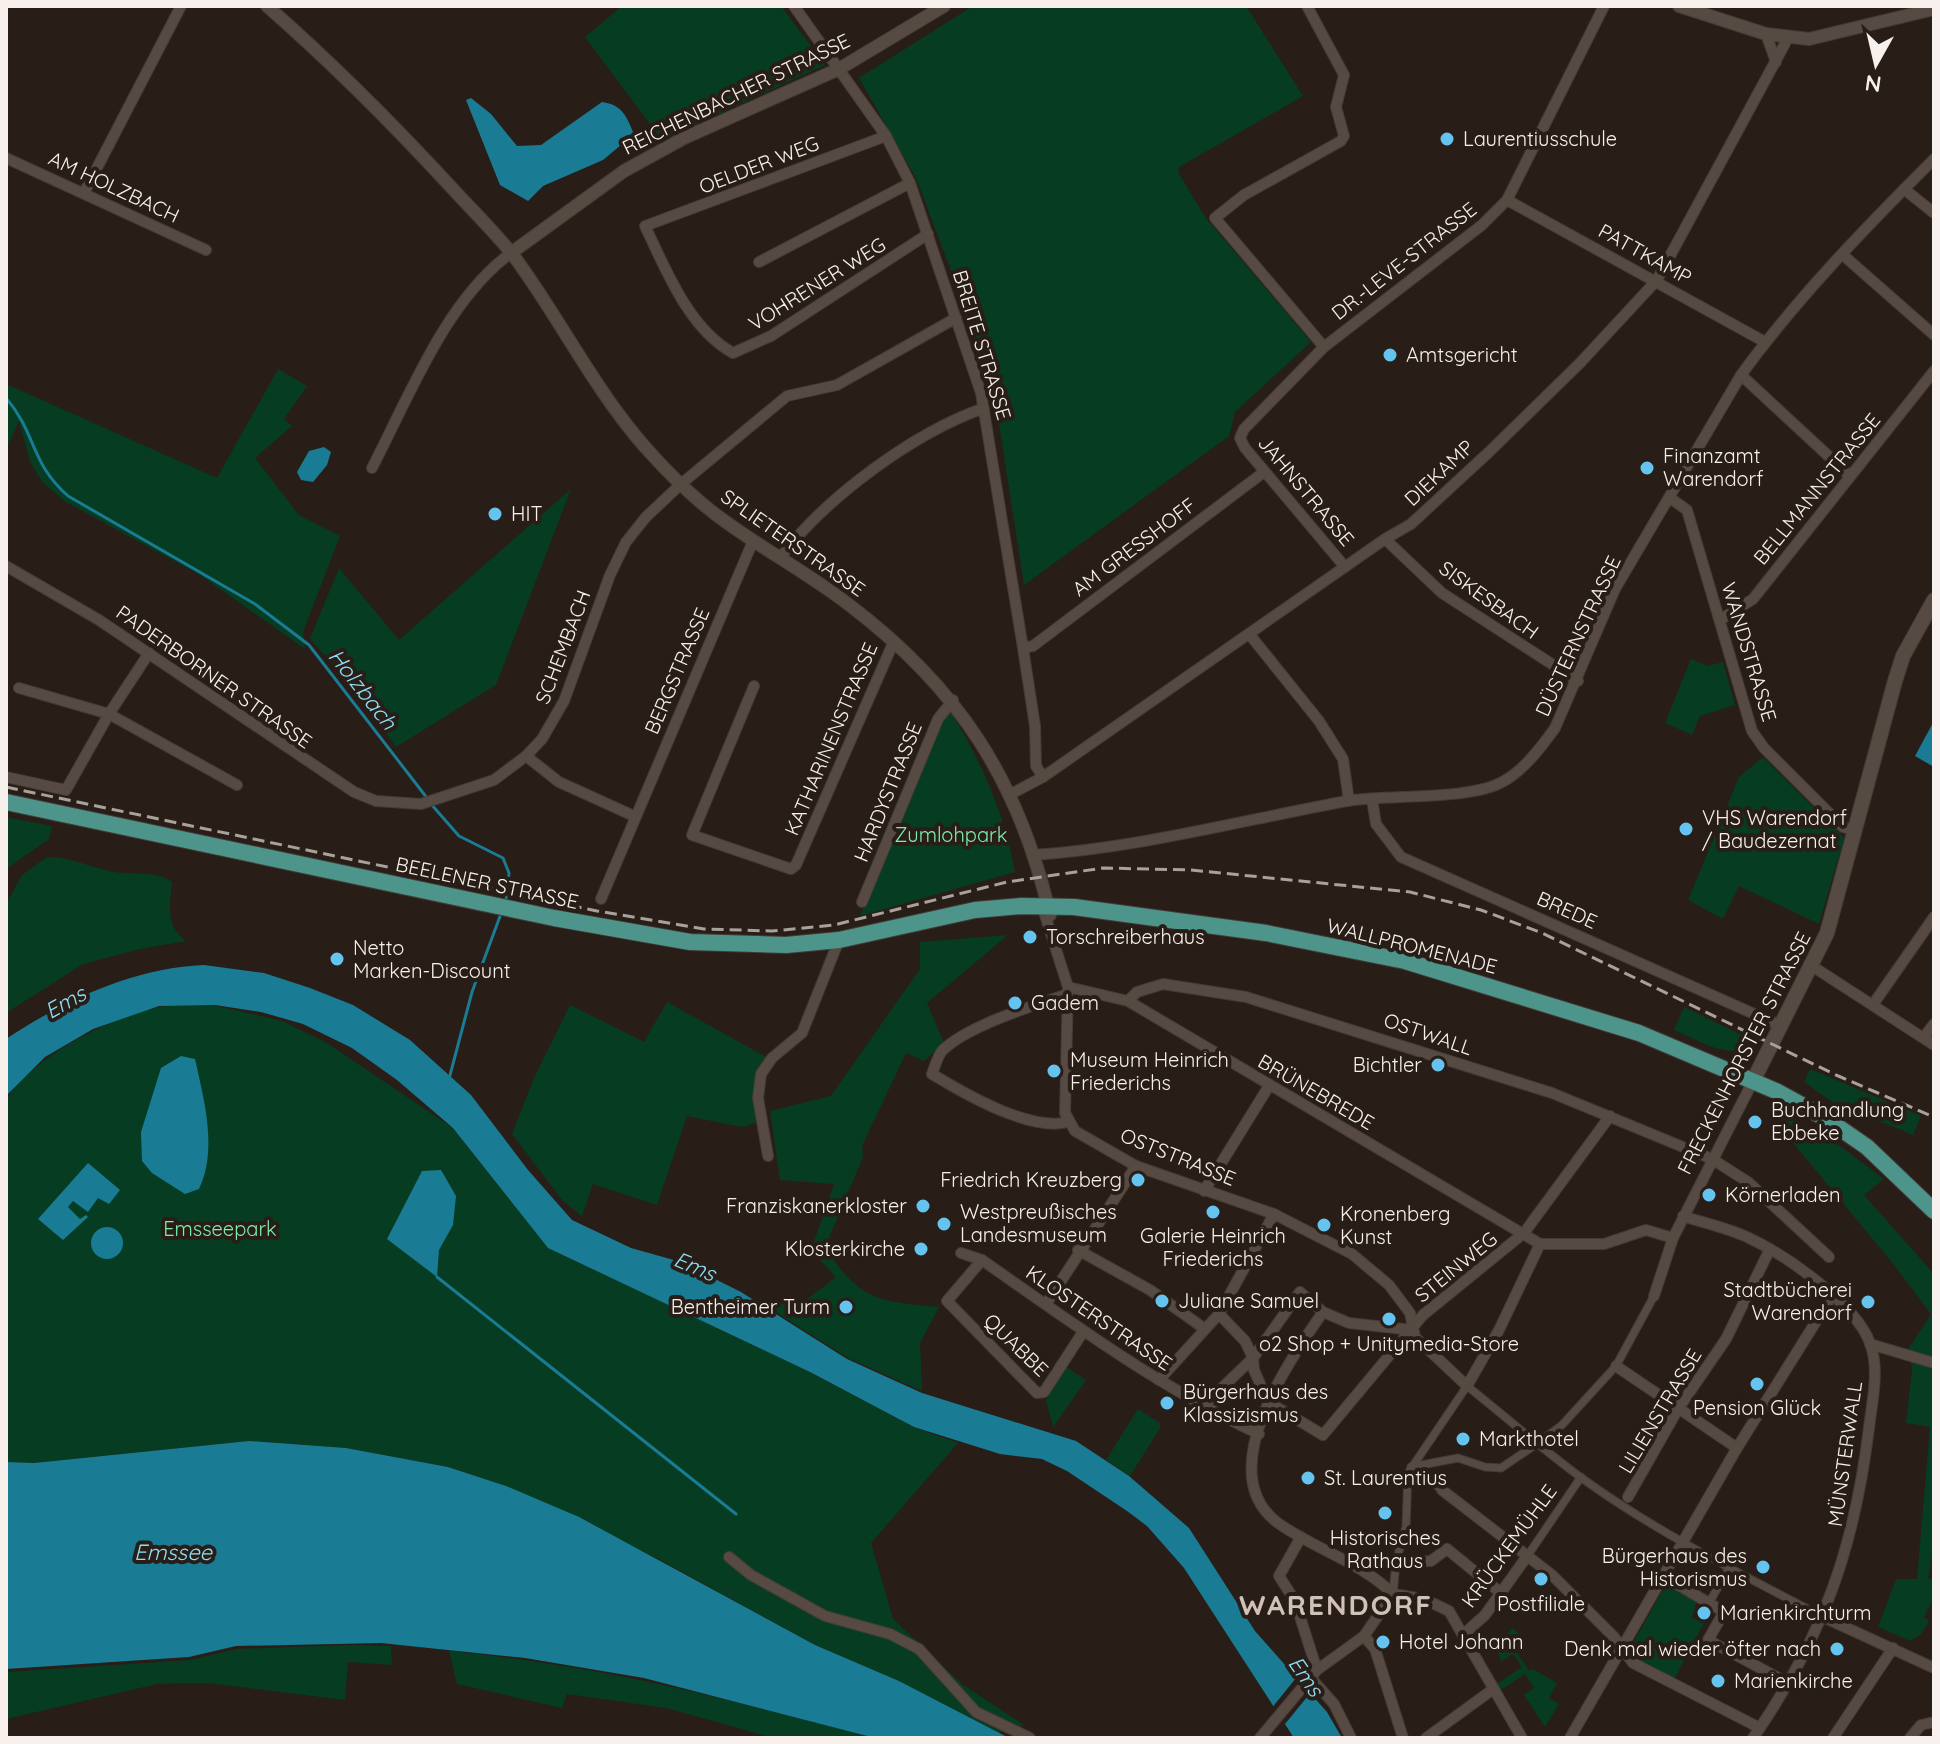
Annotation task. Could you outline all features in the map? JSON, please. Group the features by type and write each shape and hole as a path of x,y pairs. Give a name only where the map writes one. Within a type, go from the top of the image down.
{"main road":[{"name":"FRECKENHORSTER STRASSE","path":"1753,1081 1779,1025 1812,966 1837,905 1903,656 1934,600"},
{"name":"BEELENER STRASSE","path":"6,802 504,907 690,942 749,946 839,940 994,908 1046,911"},
{"name":"WALLPROMENADE","path":"1046,911 1079,907 1120,916 1266,933 1458,975 1639,1033 1753,1081 1844,1130 1891,1167 1934,1211"}],"street":[{"path":"85,191 181,6"},
{"name":"SPLIETERSTRASSE","path":"267,6 391,122 511,253 626,423 681,484 753,541 848,604 894,641 953,700 981,739 1009,795 1033,855 1046,911"},
{"name":"BREITE STRASSE","path":"794,6 886,136 910,183 956,318 984,408 1035,726 1036,766 1043,777"},
{"name":"REICHENBACHER STRASSE","path":"511,253 624,171 684,138 839,69 944,6"},
{"path":"1307,6 1344,75 1336,107 1344,128 1341,141 1244,195 1215,218 1324,347"},
{"name":"DR.-LEVE-STRASSE","path":"1240,438 1279,391 1324,347 1482,225 1507,200 1604,6"},
{"path":"1679,6 1766,34 1809,39 1934,9"},
{"path":"1766,34 1776,62"},
{"name":"DIEKAMP","path":"1009,795 1043,777 1411,524 1489,452 1580,363 1657,280 1788,38"},
{"name":"OELDER WEG","path":"645,226 886,136"},
{"name":"AM HOLZBACH","path":"6,158 85,191 206,250"},
{"name":"DÜSTERNSTRASSE","path":"1033,855 1106,849 1349,801 1482,789 1505,781 1542,747 1578,681 1615,589 1741,375 1765,342 1934,159"},
{"path":"759,262 910,183"},
{"path":"1904,189 1934,213"},
{"name":"PATTKAMP","path":"1507,200 1765,342"},
{"name":"VOHRENER WEG","path":"645,226 674,285 696,318 719,345 733,353 771,336 928,234"},
{"path":"372,468 462,302 491,267 511,253"},
{"path":"1843,255 1934,335"},
{"name":"SCHEMBACH","path":"405,806 438,800 494,780 526,756 542,739 564,701 626,542 681,484 787,396 837,385 956,318"},
{"name":"BELLMANNSTRASSE","path":"1720,620 1753,599 1934,371"},
{"path":"1741,375 1850,476"},
{"path":"780,558 805,527 874,470 954,418 984,408"},
{"name":"JAHNSTRASSE","path":"1240,438 1264,472 1345,567"},
{"name":"AM GRESSHOFF","path":"1023,648 1033,646 1264,472"},
{"name":"WANDSTRASSE","path":"1670,498 1687,510 1752,731 1764,748 1843,827 1856,831"},
{"name":"SISKESBACH","path":"1385,539 1442,593 1578,681"},
{"name":"BERGSTRASSE","path":"601,899 753,541"},
{"name":"PADERBORNER STRASSE","path":"6,566 149,653 354,792 376,801 405,806"},
{"path":"1250,635 1319,721 1343,759 1349,801"},
{"name":"KATHARINENSTRASSE","path":"754,686 692,835 791,869 796,865 894,641"},
{"path":"6,777 66,790 109,714 149,653"},
{"path":"19,688 109,714 237,785"},
{"name":"HARDYSTRASSE","path":"862,902 938,719 953,700"},
{"path":"526,756 559,782 634,816"},
{"name":"BREDE","path":"1372,799 1376,824 1401,857 1779,1025"},
{"name":"SPLIETERSTRASSE","path":"1021,825 1046,911"},
{"path":"1046,911 1068,990 1065,1113 1068,1122 1053,1126 1032,1121 932,1074 940,1053 955,1042 1016,1011 1068,990"},
{"path":"1874,1003 1934,917"},
{"path":"768,1156 758,1098 761,1074 772,1058 802,1033 839,940"},
{"path":"1812,966 1874,1003 1934,1045"},
{"name":"OSTWALL","path":"1128,1001 1137,992 1163,984 1246,997 1339,1023 1552,1093 1712,1159 1748,1182 1829,1257"},
{"name":"BRÜNEBREDE","path":"1068,990 1128,1001 1540,1244"},
{"path":"1924,1037 1934,1024"},
{"name":"FRECKENHORSTER STRASSE","path":"1411,1467 1466,1458 1485,1467 1501,1468 1562,1425 1616,1366 1654,1296 1683,1216 1753,1081"},
{"path":"1204,1191 1269,1086"},
{"name":"STEINWEG","path":"1268,1402 1323,1435 1423,1315 1524,1233 1610,1116"},
{"name":"OSTSTRASSE","path":"1068,1122 1075,1131 1136,1166 1274,1214 1352,1254 1389,1285 1410,1313 1412,1330"},
{"path":"1046,1304 1078,1250 1121,1194 1136,1166"},
{"path":"1159,1380 1219,1314 1274,1214"},
{"path":"1683,1216 1745,1236 1770,1249 1851,1311 1870,1344 1934,1363"},
{"path":"1260,1738 1310,1677 1364,1636 1393,1594 1396,1562 1403,1536 1405,1487 1411,1467 1467,1386 1499,1330 1540,1244 1604,1244 1646,1230 1673,1238"},
{"name":"LILIENSTRASSE","path":"1625,1501 1678,1409 1726,1339 1770,1249"},
{"path":"1078,1250 1150,1290 1205,1329"},
{"name":"KLOSTERSTRASSE","path":"961,1253 982,1260 1083,1332 1202,1407 1259,1434"},
{"name":"QUABBE","path":"982,1260 947,1301 1037,1393 1044,1392 1083,1332"},
{"path":"1202,1407 1253,1358 1300,1292 1323,1312 1349,1323 1412,1330 1429,1351 1467,1386 1581,1477 1625,1501 1684,1544 1823,1617 1934,1668"},
{"path":"1570,1738 1737,1448 1832,1296"},
{"path":"1323,1312 1290,1359 1268,1402 1251,1464 1251,1486 1259,1505 1277,1522 1393,1594 1436,1603 1449,1611 1465,1633 1492,1690 1522,1738"},
{"path":"1219,1314 1245,1341 1268,1402"},
{"name":"MÜNSTERWALL","path":"1753,1738 1788,1683 1823,1617 1851,1539 1864,1473 1875,1377 1870,1344"},
{"path":"1616,1366 1737,1448"},
{"path":"1411,1467 1528,1555 1633,1663 1760,1728"},
{"name":"KRÜCKEMÜHLE","path":"1465,1633 1485,1615 1581,1477"},
{"path":"1301,1537 1279,1576 1295,1601 1310,1677 1334,1704 1351,1738"},
{"path":"1396,1562 1431,1561 1447,1549 1501,1593"},
{"path":"729,1557 751,1575 825,1616 890,1634 919,1649 976,1712 1030,1738"},
{"path":"1709,1603 1729,1568"},
{"path":"1665,1577 1724,1612 1708,1640 1788,1683"},
{"path":"1364,1636 1377,1658 1403,1738"},
{"path":"1833,1738 1893,1648"},
{"path":"1434,1736 1492,1690"},
{"path":"1910,1738 1921,1725 1934,1722"}],"green space":[{"path":"622,6 781,6 825,65 662,140 585,37"},
{"path":"973,6 1246,6 1303,96 1179,167 1178,172 1205,217 1311,342 1235,412 1229,436 1024,585 996,404 968,316 917,180 859,78"},
{"path":"278,369 307,386 284,419 292,426 255,458 299,515 340,536 303,632 305,649 200,575 66,502 42,482 30,461 19,421 6,449 6,384 217,478"},
{"path":"571,489 496,685 396,747 347,680 310,639 339,568 399,640"},
{"path":"1691,659 1708,666 1723,662 1735,705 1700,716 1692,735 1665,723"},
{"name":"Zumlohpark","path":"950,711 990,788 1015,872 860,916 940,720"},
{"path":"1763,757 1844,838 1819,924 1739,886 1723,919 1688,900 1739,777"},
{"path":"6,817 52,826 49,839 6,869"},
{"path":"47,857 109,871 149,874 172,882 172,922 186,941 83,964 6,1013 6,904 22,875"},
{"path":"1008,935 927,1003 944,1043 924,1061 906,1053 862,1146 863,1157 825,1247 849,1278 872,1295 900,1303 939,1307 920,1343 922,1391 848,1358 757,1300 801,1304 836,1277 811,1250 834,1184 780,1180 770,1111 831,1096 920,969 920,942"},
{"path":"667,1002 768,1058 759,1122 742,1127 687,1116 657,1205 593,1184 582,1216 562,1200 512,1134 534,1078 570,1005 644,1042"},
{"name":"Emsseepark","path":"217,1006 282,1021 327,1043 453,1128 548,1248 812,1373 914,1427 958,1443 871,1543 893,1619 962,1684 1024,1725 998,1733 899,1681 815,1645 651,1555 506,1486 448,1467 346,1448 249,1441 34,1463 6,1462 6,1100 18,1084 53,1054 119,1019 160,1007"},
{"path":"1684,1007 1754,1041 1746,1048 1726,1050 1674,1030"},
{"path":"1810,1069 1921,1116 1913,1135 1831,1101 1804,1082"},
{"path":"1784,1114 1840,1146 1884,1179 1864,1195 1934,1274 1934,1538 1928,1578 1934,1581 1934,1596 1924,1617 1929,1621 1921,1634 1910,1641 1878,1627 1896,1579 1917,1579 1930,1427 1906,1423 1912,1370 1909,1348 1931,1314 1779,1126"},
{"path":"1066,1367 1086,1380 1053,1427 1046,1400"},
{"path":"1138,1409 1160,1423 1160,1428 1130,1476 1106,1460"},
{"path":"1667,1583 1697,1601 1692,1618 1704,1623 1674,1680 1634,1657 1631,1647"},
{"path":"1512,1628 1523,1637 1514,1648 1529,1671 1533,1669 1557,1683 1549,1698 1559,1704 1545,1727 1524,1695 1534,1688 1525,1674 1501,1690 1497,1684 1522,1667 1513,1654 1501,1661 1494,1643 1498,1638 1502,1641"},
{"path":"391,1646 392,1665 348,1662 345,1700 207,1683 157,1684 6,1719 6,1672 190,1660 237,1649"},
{"path":"449,1651 611,1674 875,1738 774,1738 666,1708 567,1694 562,1708 457,1684"}],"water":[{"path":"471,98 491,114 517,146 541,145 602,102 619,109 634,134 603,160 543,186 528,201 500,185 466,100"},
{"path":"324,447 331,452 327,465 313,482 301,480 297,472 309,451"},
{"path":"1934,721 1934,767 1915,756"},
{"path":"204,965 264,973 310,988 353,1005 410,1040 471,1095 528,1170 572,1220 631,1248 681,1262 741,1292 847,1359 922,1393 1076,1441 1129,1476 1189,1528 1255,1631 1327,1712 1342,1738 1294,1738 1184,1568 1147,1526 1127,1511 1067,1471 1042,1459 1000,1454 914,1427 812,1373 548,1248 453,1128 397,1080 352,1048 303,1024 261,1012 215,1005 159,1006 93,1029 45,1057 6,1096 6,1039 52,1011 100,988 151,972"},
{"path":"181,1056 195,1059 208,1125 205,1174 199,1189 185,1194 152,1173 142,1161 141,1132 161,1068"},
{"path":"88,1163 120,1190 109,1204 98,1198 88,1212 73,1201 68,1207 80,1219 86,1215 88,1217 63,1240 38,1219"},
{"path":"441,1170 456,1196 453,1225 439,1250 437,1277 387,1239 422,1171"},
{"path":"107,1227 118,1232 123,1243 118,1254 107,1259 96,1254 91,1243 96,1232"},
{"name":"Emssee","path":"249,1441 346,1448 448,1467 506,1486 579,1517 815,1645 899,1681 1009,1738 875,1738 644,1678 525,1658 381,1643 236,1646 189,1657 6,1669 6,1462 34,1463"}],"pier":[{"path":"1296,1678 1312,1691 1285,1724 1271,1709"}],"waterway":[{"name":"Holzbach","path":"6,398 16,411 46,471 68,496 255,604 309,645 427,798"},
{"name":"Holzbach","path":"431,804 459,836 503,858 509,873 506,900"},
{"name":"Holzbach","path":"449,1079 472,992 502,911"},
{"path":"437,1277 736,1514"}],"railway":[{"path":"6,787 597,911 704,929 772,931 834,925 1007,882 1103,868 1191,870 1410,892 1481,910 1542,933 1836,1075 1934,1117"}],"place":[{"name":"Laurentiusschule","path":"1447,139"},
{"name":"Amtsgericht","path":"1390,355"},
{"name":"Finanzamt Warendorf","path":"1647,468"},
{"name":"HIT","path":"495,514"},
{"name":"VHS Warendorf / Baudezernat","path":"1686,829"},
{"name":"Torschreiberhaus","path":"1030,937"},
{"name":"Netto Marken-Discount","path":"337,959"},
{"name":"Gadem","path":"1015,1003"},
{"name":"Bichtler","path":"1438,1065"},
{"name":"Museum Heinrich Friederichs","path":"1054,1071"},
{"name":"Buchhandlung Ebbeke","path":"1755,1122"},
{"name":"Friedrich Kreuzberg","path":"1138,1180"},
{"name":"Körnerladen","path":"1709,1195"},
{"name":"Franziskanerkloster","path":"923,1206"},
{"name":"Galerie Heinrich Friederichs","path":"1213,1212"},
{"name":"Westpreußisches Landesmuseum","path":"944,1224"},
{"name":"Kronenberg Kunst","path":"1324,1225"},
{"name":"Klosterkirche","path":"921,1249"},
{"name":"Juliane Samuel","path":"1162,1301"},
{"name":"Stadtbücherei Warendorf","path":"1868,1302"},
{"name":"Bentheimer Turm","path":"846,1307"},
{"name":"o2 Shop + Unitymedia-Store","path":"1389,1319"},
{"name":"Pension Glück","path":"1757,1384"},
{"name":"Bürgerhaus des Klassizismus","path":"1167,1403"},
{"name":"Markthotel","path":"1463,1439"},
{"name":"St. Laurentius","path":"1308,1478"},
{"name":"Historisches Rathaus","path":"1385,1513"},
{"name":"Bürgerhaus des Historismus","path":"1763,1567"},
{"name":"Postfiliale","path":"1541,1579"},
{"name":"Marienkirchturm","path":"1704,1613"},
{"name":"Hotel Johann","path":"1383,1642"},
{"name":"Denk mal wieder öfter nach","path":"1837,1649"},
{"name":"Marienkirche","path":"1718,1681"}],"district":[{"name":"WARENDORF","path":"1336,1605"}],"water label":[{"name":"Ems","path":"65,1002"},
{"name":"Ems","path":"695,1266"},
{"name":"Ems","path":"1306,1676"}]}
